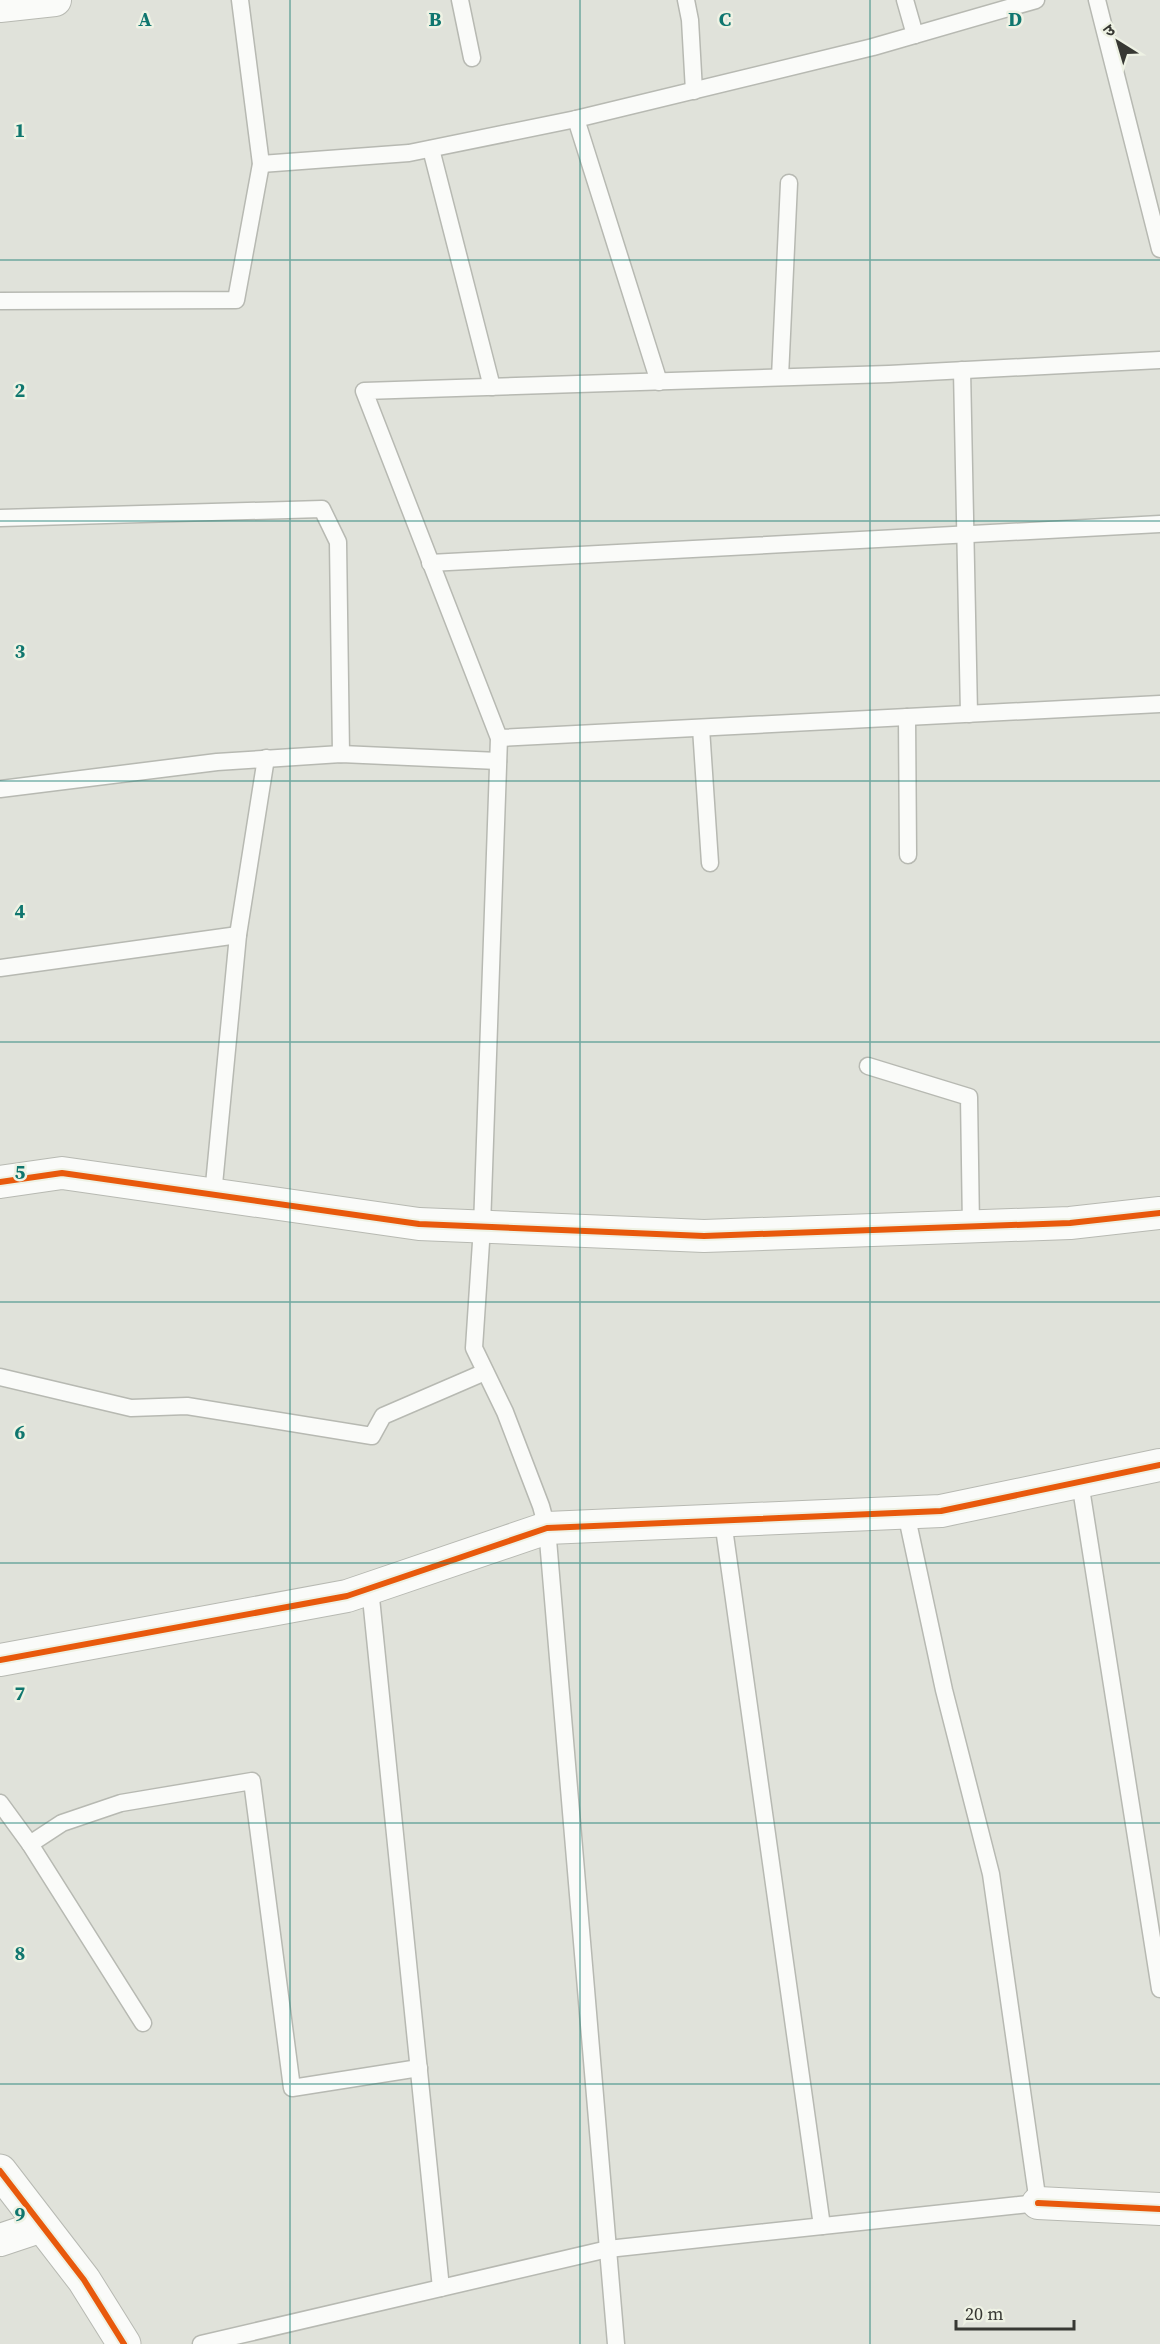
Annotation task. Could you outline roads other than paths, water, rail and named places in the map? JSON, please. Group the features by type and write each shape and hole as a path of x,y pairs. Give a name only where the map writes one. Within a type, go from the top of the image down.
{"street":[{"path":"0,6 55,0"},
{"path":"0,1182 62,1173 418,1224 704,1236 1070,1223 1160,1213"},
{"path":"0,1660 346,1596 547,1528 941,1511 1160,1465"},
{"path":"0,2171 84,2280 124,2344"},
{"path":"1038,2203 1160,2209"},
{"path":"0,2240 42,2226"}],"lane":[{"path":"0,301 236,300 261,164 240,0"},
{"path":"460,0 471,58"},
{"path":"686,0 690,20 694,91"},
{"path":"905,0 915,35"},
{"path":"261,164 409,153 576,119 915,35 1036,0"},
{"path":"1097,0 1160,249"},
{"path":"576,119 659,381"},
{"path":"431,149 492,387"},
{"path":"780,377 789,183"},
{"path":"616,2344 547,1528 541,1506 505,1412 474,1348 482,1227 499,738 364,391 962,370 1160,360"},
{"path":"962,370 969,714"},
{"path":"0,518 322,509 338,542 341,754"},
{"path":"430,563 1160,524"},
{"path":"499,738 1160,704"},
{"path":"908,717 908,855"},
{"path":"701,728 710,863"},
{"path":"0,789 218,762 341,754 498,761"},
{"path":"213,1195 238,935 266,759"},
{"path":"0,968 238,935"},
{"path":"868,1066 969,1097 971,1227"},
{"path":"0,1377 131,1408 187,1406 372,1436 383,1416 485,1372"},
{"path":"1080,1482 1153,1906 1160,1989"},
{"path":"201,2344 608,2249 1038,2203 991,1874 944,1690 906,1513"},
{"path":"723,1521 822,2226"},
{"path":"370,1588 441,2288"},
{"path":"30,1844 62,1822 121,1803 252,1781 292,2088 419,2068"},
{"path":"0,1803 30,1844 143,2023"}]}
